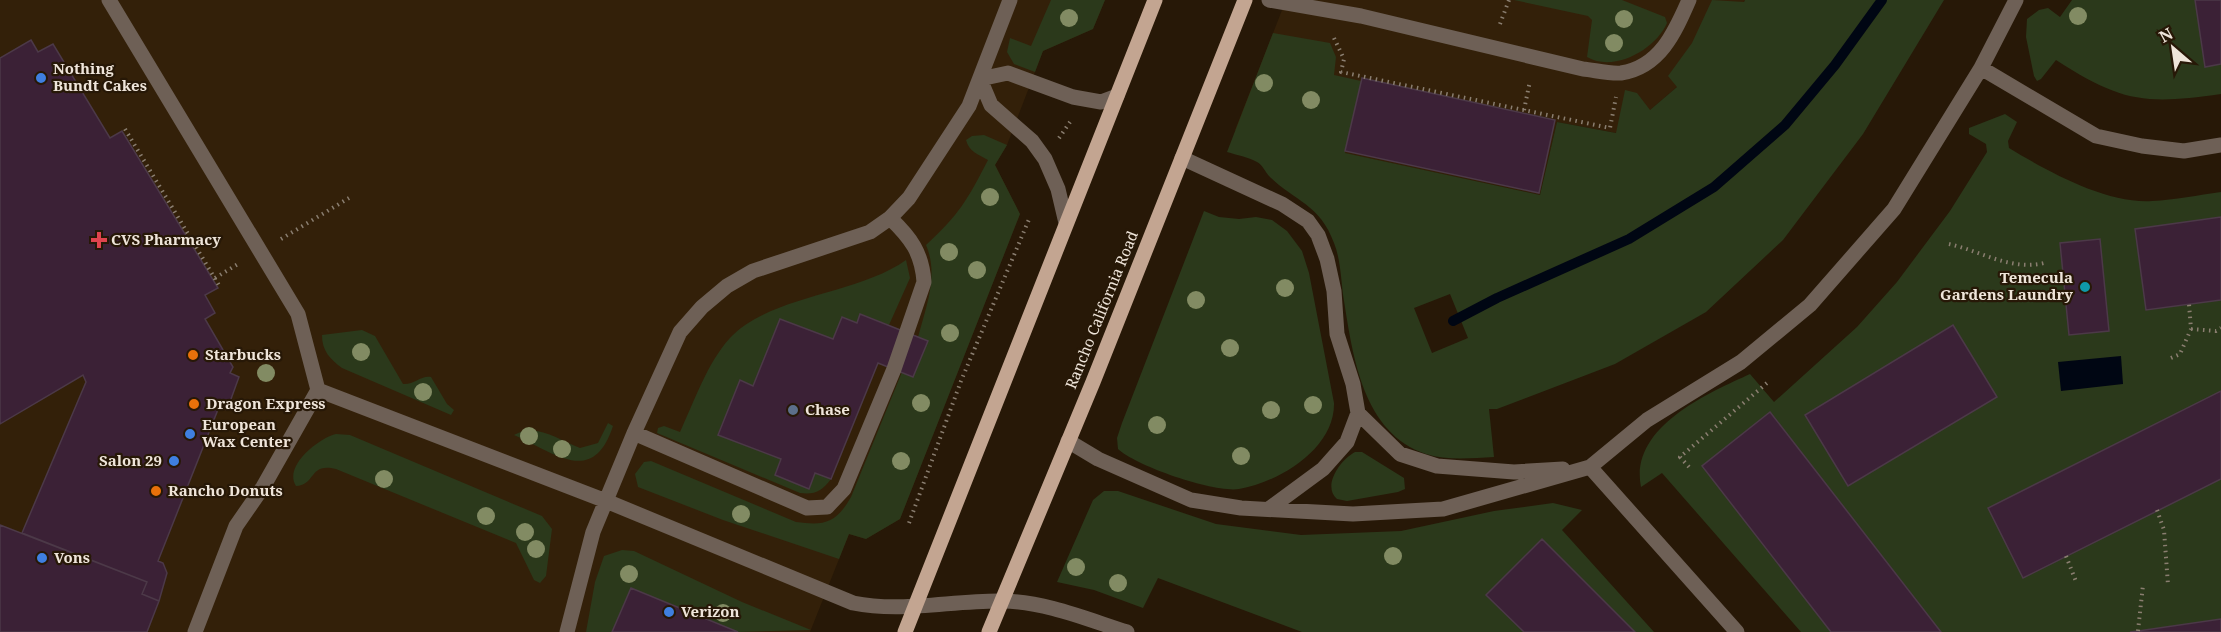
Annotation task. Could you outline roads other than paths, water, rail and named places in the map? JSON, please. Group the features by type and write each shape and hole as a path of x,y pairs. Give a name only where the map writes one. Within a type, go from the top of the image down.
{"main road":[{"path":"905,632 1155,0"},
{"name":"Rancho California Road","path":"989,632 1245,0"}],"lane":[{"path":"109,0 298,314 318,390 263,487 236,526 195,632"},
{"path":"567,632 593,532 633,433 680,332 727,286 753,271 870,232 890,218 909,198 938,157 969,106 1010,0"},
{"path":"1269,0 1361,16 1583,69 1620,73 1643,66 1660,53 1674,36 1689,0"},
{"path":"1068,441 1098,459 1191,500 1241,508 1353,514 1443,508 1590,468 1647,420 1741,362 1810,305 1894,209 1981,68 2016,0"},
{"path":"1981,68 2096,136 2142,146 2184,151 2221,145"},
{"path":"980,79 1008,73 1073,97 1101,102 1117,96"},
{"path":"980,79 991,105 1024,133 1045,159 1058,189 1066,223"},
{"path":"1182,158 1282,204 1308,221 1318,235 1327,259 1334,291 1337,334 1353,384 1358,412 1347,442 1323,469 1270,508"},
{"path":"633,433 807,508 826,507 836,500 856,465 924,282 919,251 909,236 890,218"},
{"path":"318,390 606,501 853,603 874,607 916,607 1001,601 1037,603 1127,632"},
{"path":"1358,412 1400,453 1437,466 1514,472 1590,468"},
{"path":"1590,468 1737,632"}],"waterway":[{"path":"1453,321 1497,298 1629,239 1714,187 1785,125 1835,65 1882,0"}],"place":[{"name":"Nothing Bundt Cakes","path":"41,78"},
{"name":"CVS Pharmacy","path":"99,240"},
{"name":"Temecula Gardens Laundry","path":"2085,287"},
{"name":"Starbucks","path":"193,355"},
{"name":"Dragon Express","path":"194,404"},
{"name":"Chase","path":"793,410"},
{"name":"European Wax Center","path":"190,434"},
{"name":"Salon 29","path":"174,461"},
{"name":"Rancho Donuts","path":"156,491"},
{"name":"Vons","path":"42,558"},
{"name":"Verizon","path":"669,612"}]}
